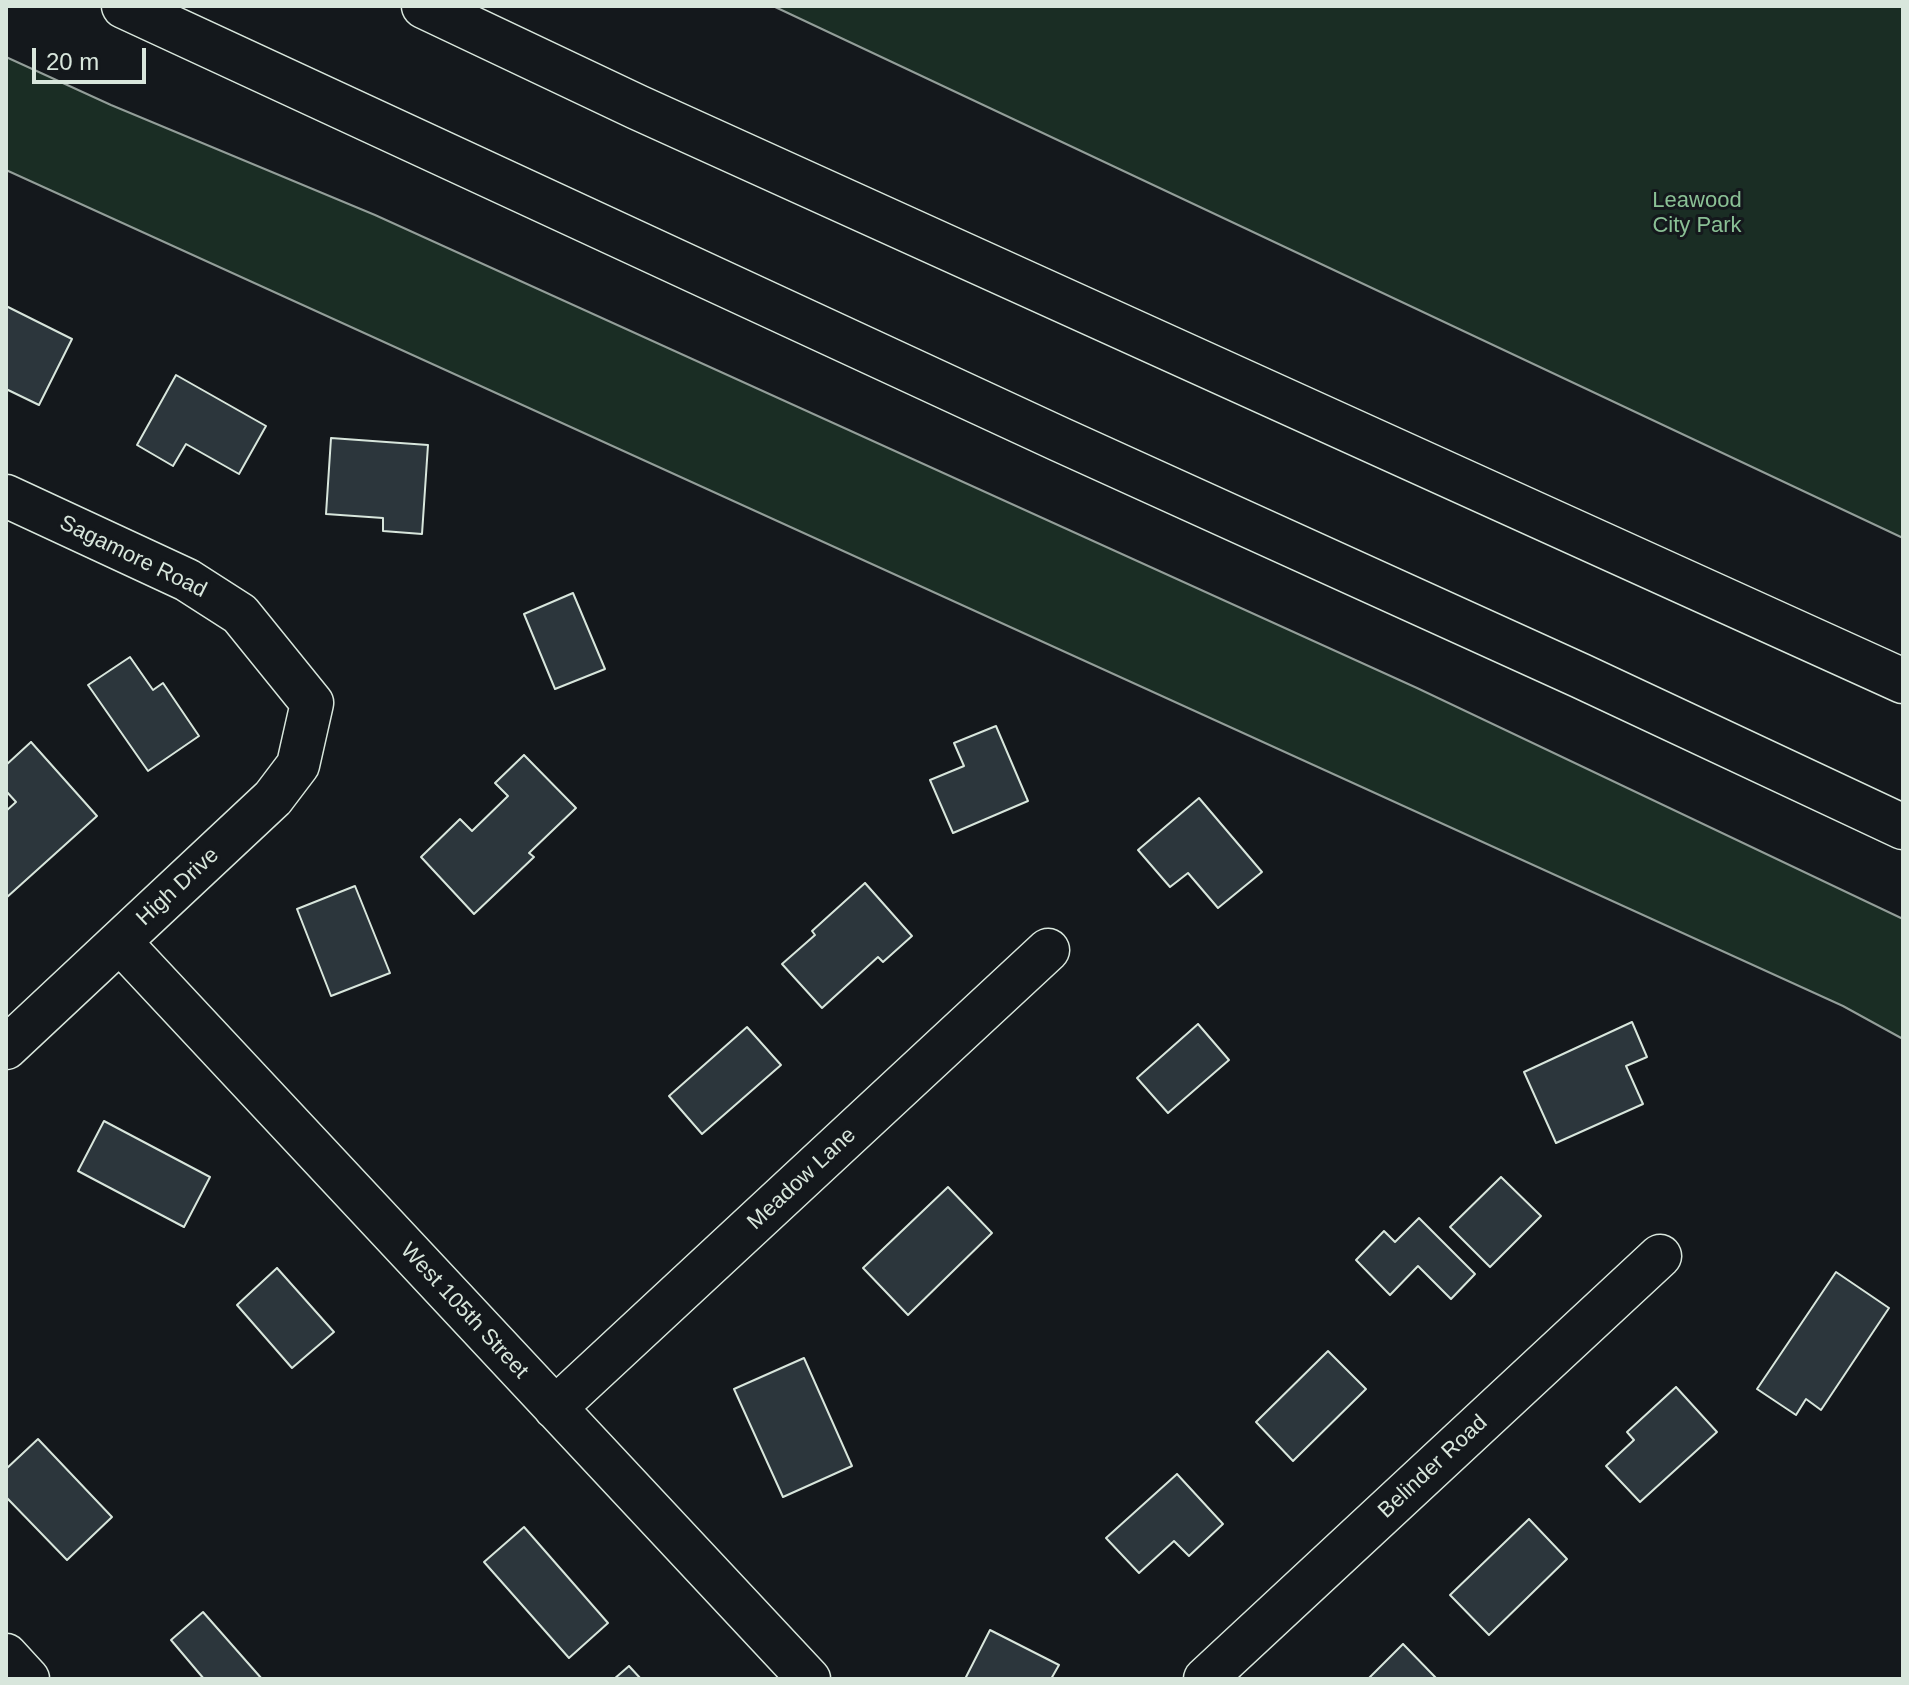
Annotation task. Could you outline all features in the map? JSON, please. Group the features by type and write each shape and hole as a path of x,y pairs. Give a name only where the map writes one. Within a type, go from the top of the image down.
{"highway":[{"path":"124,6 1903,827"},
{"path":"424,6 651,113 1903,681"}],"street":[{"name":"Sagamore Road","path":"6,496 187,580 240,614 312,703"},
{"name":"High Drive","path":"6,1048 273,798 298,765 312,703"},
{"name":"West 105th Street","path":"120,942 809,1679"},
{"name":"Meadow Lane","path":"555,1408 1048,950"},
{"name":"Belinder Road","path":"1205,1679 1660,1256"},
{"path":"6,1655 28,1679"}],"green space":[{"name":"Leawood City Park","path":"773,6 1903,6 1903,538"},
{"path":"6,57 111,105 375,215 1417,688 1903,919 1903,1039 1843,1006 6,170"}],"building":[{"path":"6,306 72,339 39,405 6,389"},
{"path":"176,375 266,426 239,474 186,444 173,466 137,445"},
{"path":"331,438 428,445 422,534 383,531 383,518 326,514"},
{"path":"573,593 605,669 555,689 524,614"},
{"path":"130,657 153,690 163,683 199,736 148,771 88,685"},
{"path":"996,726 1028,801 953,833 930,780 964,766 954,743"},
{"path":"31,742 97,816 6,898 6,811 16,802 6,791 6,765"},
{"path":"524,755 576,808 529,853 534,857 474,914 421,857 460,819 472,831 508,796 495,783"},
{"path":"1199,798 1262,872 1218,908 1188,873 1170,887 1138,850"},
{"path":"865,883 912,936 883,962 878,957 822,1008 782,964 815,935 812,931"},
{"path":"355,886 390,973 331,996 297,909"},
{"path":"1632,1022 1647,1057 1626,1066 1643,1104 1556,1143 1524,1072"},
{"path":"1198,1024 1229,1060 1168,1113 1137,1078"},
{"path":"747,1027 781,1065 702,1134 669,1096"},
{"path":"104,1121 210,1177 184,1227 78,1171"},
{"path":"1501,1177 1541,1216 1490,1267 1450,1227"},
{"path":"948,1187 992,1233 908,1315 863,1268"},
{"path":"1419,1218 1475,1274 1451,1299 1418,1266 1390,1295 1356,1260 1384,1231 1395,1242"},
{"path":"277,1268 334,1332 292,1368 237,1305"},
{"path":"1836,1272 1889,1308 1821,1410 1806,1399 1796,1415 1757,1389"},
{"path":"1328,1351 1366,1389 1293,1461 1256,1422"},
{"path":"804,1358 852,1466 783,1497 734,1389"},
{"path":"1676,1387 1717,1432 1640,1502 1606,1466 1634,1440 1627,1432"},
{"path":"38,1439 112,1517 67,1560 6,1497 6,1469"},
{"path":"1177,1474 1223,1524 1189,1556 1174,1541 1139,1573 1106,1538"},
{"path":"1529,1519 1567,1559 1489,1635 1450,1595"},
{"path":"524,1527 608,1623 569,1658 484,1562"},
{"path":"203,1612 262,1679 204,1679 171,1640"},
{"path":"990,1630 1059,1665 1051,1679 965,1679"},
{"path":"1403,1644 1437,1679 1368,1679"},
{"path":"629,1666 641,1679 614,1679"}]}
